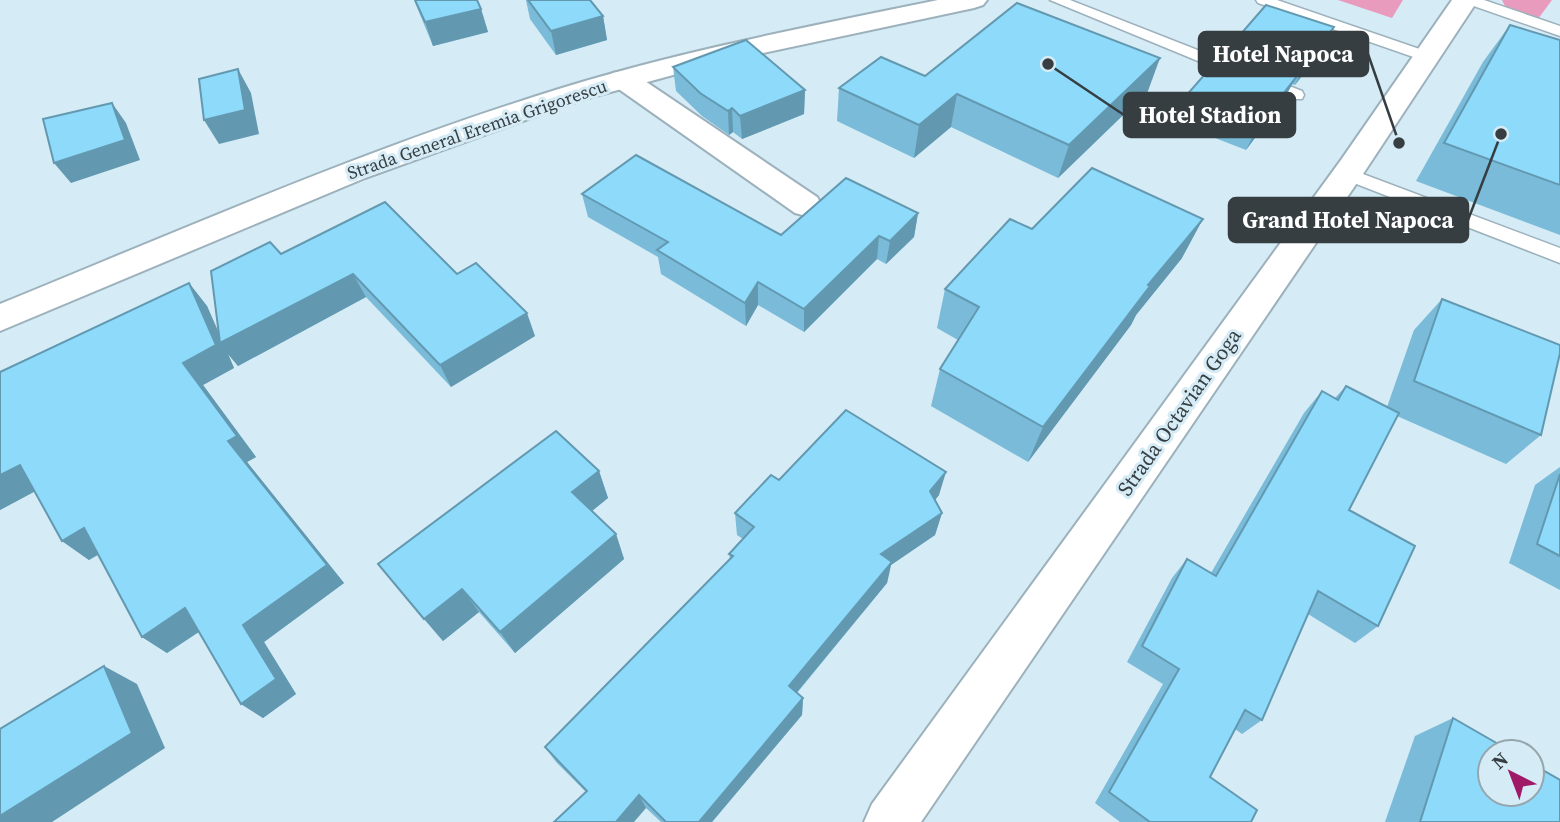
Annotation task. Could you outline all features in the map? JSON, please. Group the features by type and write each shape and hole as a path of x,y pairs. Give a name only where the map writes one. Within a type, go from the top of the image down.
{"main road":[{"name":"Strada General Eremia Grigorescu","path":"0,318 402,153 529,107 623,79 974,0"},
{"name":"Strada Octavian Goga","path":"890,822 1468,0"},
{"path":"623,79 806,205"}],"lane":[{"path":"1057,0 1296,94"},
{"path":"1263,0 1428,57"},
{"path":"1468,0 1560,31"},
{"path":"1347,174 1560,256"}],"shaded area":[{"path":"1338,0 1403,0 1392,18"},
{"path":"1502,0 1552,0 1538,19 1505,6"}],"building":[{"path":"415,0 477,0 481,9 425,22"},
{"path":"528,0 590,0 603,16 551,31"},
{"path":"1017,3 1160,58 1069,145 957,94 919,125 839,88 881,57 925,76"},
{"path":"1266,5 1334,27 1307,62 1239,36"},
{"path":"1510,25 1560,40 1560,185 1444,143"},
{"path":"746,40 805,90 740,116 732,108 728,111 700,93 673,67"},
{"path":"1228,48 1297,76 1258,126 1184,98"},
{"path":"238,69 245,110 204,120 199,79"},
{"path":"112,103 125,140 54,163 43,119"},
{"path":"636,155 781,235 846,178 918,213 890,241 879,236 804,309 758,282 745,303 657,250 668,242 582,194"},
{"path":"1092,168 1203,219 1148,285 1150,286 1043,427 940,369 979,307 945,289 1010,219 1032,229"},
{"path":"385,202 457,274 476,263 527,313 440,365 353,274 220,343 211,271 270,242 281,254"},
{"path":"189,283 216,345 183,363 237,436 228,441 327,565 243,625 276,679 241,704 185,608 142,637 84,528 62,541 20,465 0,475 0,372"},
{"path":"1442,299 1560,345 1541,435 1414,381"},
{"path":"1346,386 1399,413 1349,510 1415,546 1378,626 1318,591 1262,720 1245,710 1210,777 1257,810 1251,822 1150,822 1109,792 1179,669 1142,646 1187,559 1216,576 1322,391 1338,400"},
{"path":"846,410 946,472 930,491 942,513 881,554 892,562 789,686 803,698 699,822 666,822 639,795 616,822 554,822 587,791 545,747 733,556 729,554 754,527 735,513 771,475 779,480"},
{"path":"556,431 599,471 572,492 616,534 500,632 462,589 424,619 378,564"},
{"path":"1560,474 1560,556 1537,544"},
{"path":"104,666 132,733 0,816 0,729"},
{"path":"1453,718 1488,738 1476,738 1476,808 1546,808 1546,772 1560,780 1560,822 1420,822"}],"place":[{"name":"Hotel Stadion","path":"1048,64"},
{"name":"Grand Hotel Napoca","path":"1501,134"},
{"name":"Hotel Napoca","path":"1399,143"}]}
